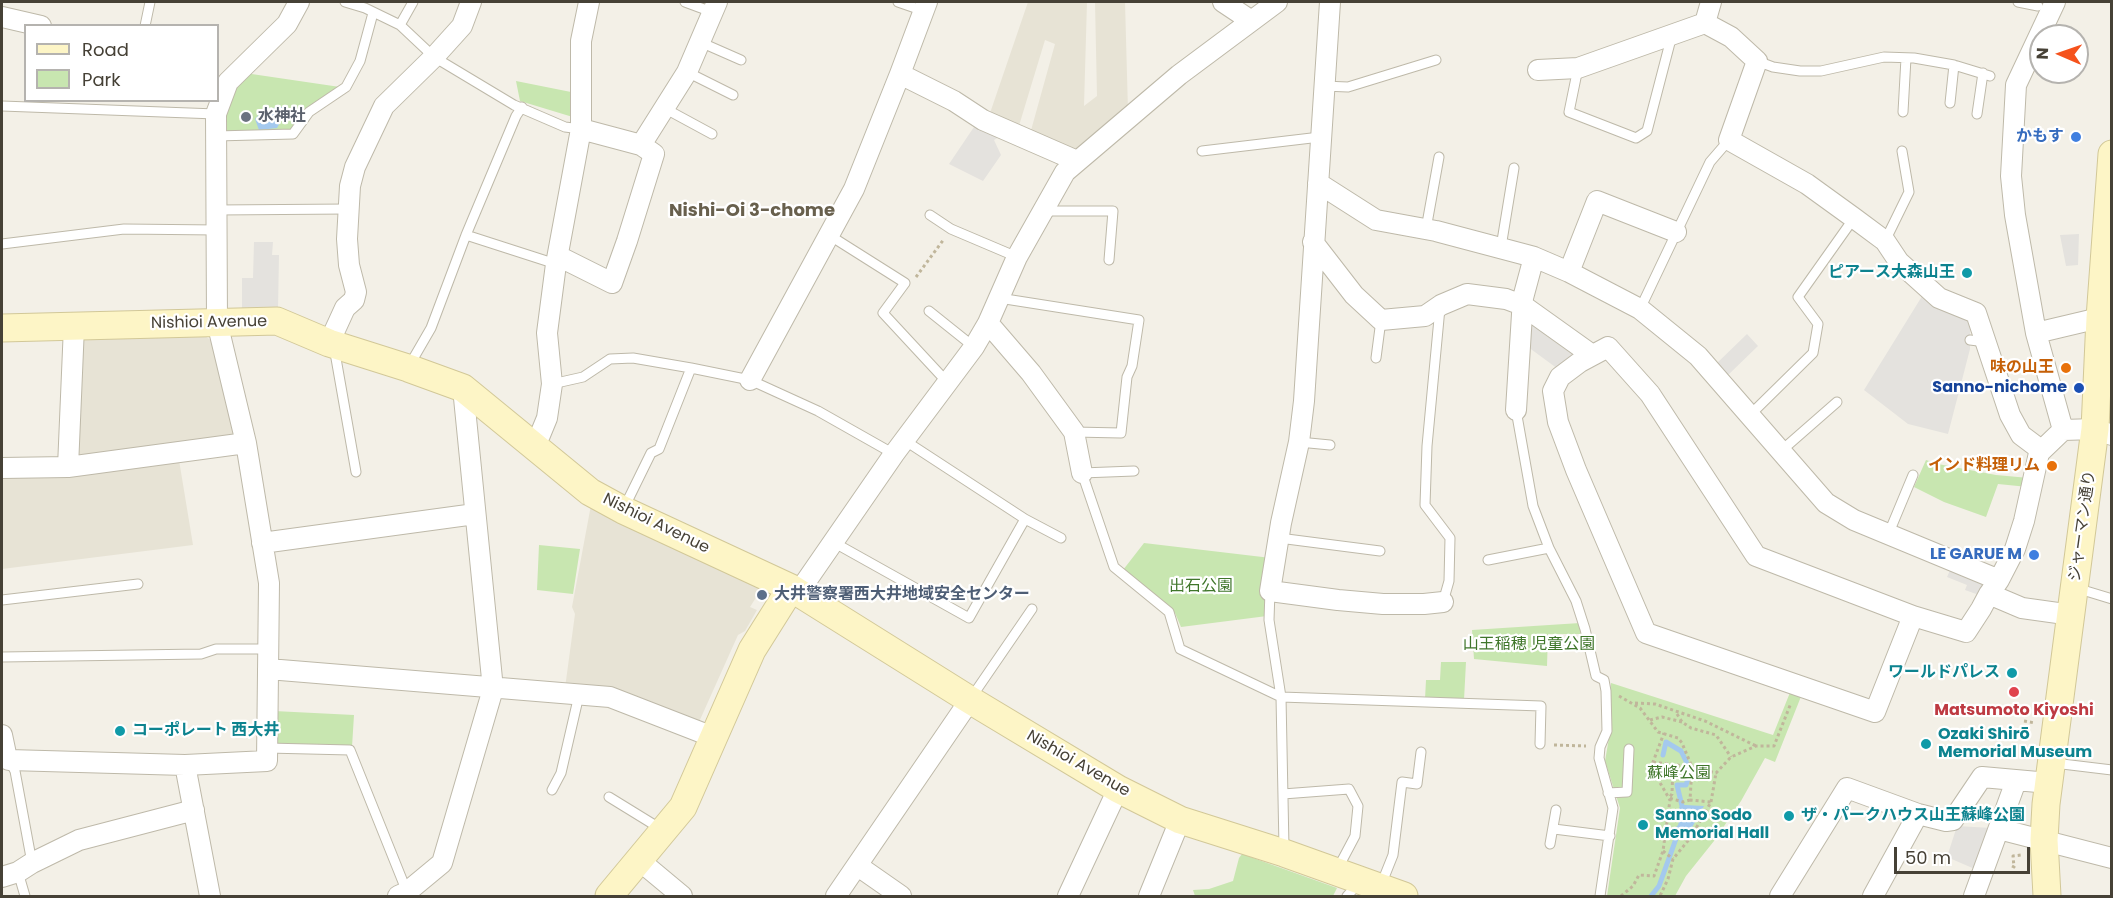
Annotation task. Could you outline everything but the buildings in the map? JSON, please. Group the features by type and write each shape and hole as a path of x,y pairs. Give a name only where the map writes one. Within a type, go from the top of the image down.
{"street":[{"path":"2,735 9,760 185,765 267,761 269,583 246,443 217,322 216,114 228,82 287,24 299,2"},
{"path":"331,344 345,308 354,300 356,292 349,265 347,239 350,186 355,167 384,106 462,26 471,2"},
{"path":"533,444 540,435 547,418 552,384 547,333 557,260 581,129 581,41 589,2"},
{"path":"1223,2 1250,20"},
{"path":"609,897 683,807 752,650 974,347 988,323 1017,257 1065,172 1179,75 1277,2"},
{"path":"1330,2 1304,401 1299,442 1270,591 1383,604 1443,602"},
{"path":"1705,23 1710,2"},
{"path":"2046,4 2016,85 2011,176 2015,215 2036,333 2063,430"},
{"path":"750,380 854,189 925,6"},
{"path":"641,145 687,72 714,7"},
{"path":"2,17 32,24"},
{"path":"1538,70 1578,69 1705,23 1731,37 1757,61 1729,140 1807,184 1854,218 1885,242 1899,262 1939,298 1976,313 1978,341 2010,415 2021,435 2037,447 2039,453 2024,521 2015,549 1966,632 1913,616 1756,556 1650,394 1608,347 1560,377 1553,391 1558,422 1576,470 1646,633 1875,712 1913,616"},
{"path":"219,67 237,73"},
{"path":"900,74 954,101 992,127 1077,161"},
{"path":"557,260 612,282 654,154 641,145 581,129"},
{"name":"ジャーマン通り","path":"2048,897 2034,847 2050,773 2075,588 2103,432 2112,154"},
{"path":"1318,183 1376,220 1501,247 1534,257 1569,272 1640,309 1698,356 1826,503 1854,520 1994,587 2022,608 2072,615"},
{"path":"1569,272 1597,201 1676,232"},
{"path":"1313,242 1354,295 1381,320 1425,316 1467,294 1506,299 1522,305 1592,355"},
{"path":"1516,410 1522,305 1534,257"},
{"path":"2036,333 2106,317"},
{"name":"Nishioi Avenue","path":"2,328 277,321 331,344 463,388 590,492 623,510 795,590 970,700 1118,789 1180,819 1336,872 1379,892"},
{"path":"988,323 1031,373 1074,432 1082,473"},
{"path":"69,467 74,326"},
{"path":"405,895 442,862 493,689 463,388"},
{"path":"2039,453 2063,430 2103,432"},
{"path":"2,468 69,467 246,443"},
{"path":"262,543 476,514"},
{"path":"268,669 610,698 713,737"},
{"path":"836,897 970,700"},
{"path":"185,765 210,897"},
{"path":"1780,897 1847,788 1918,814 1946,821 1953,820 1982,777 2016,781 2050,773"},
{"path":"1974,897 1987,849 1999,829 2016,781"},
{"path":"1068,897 1118,789"},
{"path":"17,871 79,840 194,810"},
{"path":"1873,897 1918,814"},
{"path":"1149,897 1180,819"},
{"path":"1999,829 2034,847 2074,850 2112,858"},
{"path":"640,861 682,897"},
{"path":"858,866 901,897"}],"lane":[{"path":"145,24 150,2"},
{"path":"345,2 365,8 400,25 434,57 514,105 565,127 581,129"},
{"path":"400,25 413,2"},
{"path":"685,2 714,7"},
{"path":"898,2 925,6"},
{"path":"2018,2 2046,4"},
{"path":"216,136 293,134 309,112 346,87 360,61 373,13"},
{"path":"1578,69 1569,112 1636,138 1647,130 1672,35"},
{"path":"700,42 741,60"},
{"path":"1757,61 1773,67 1800,72 1821,71 1884,57 1954,65 1987,75 1977,114"},
{"path":"1904,112 1906,58"},
{"path":"1323,86 1348,87 1436,60"},
{"path":"1950,103 1954,65"},
{"path":"687,72 733,95"},
{"path":"2,106 216,114"},
{"path":"408,368 431,328 466,235 516,116 522,107"},
{"path":"664,108 712,134"},
{"path":"1202,151 1320,137"},
{"path":"1640,309 1710,162 1729,140"},
{"path":"1885,242 1909,192 1902,151"},
{"path":"1426,230 1438,157"},
{"path":"1501,247 1514,168"},
{"path":"216,210 348,209"},
{"path":"1043,211 1113,211 1109,260"},
{"path":"930,215 951,230 1017,257"},
{"path":"1750,414 1813,353 1818,324 1798,297 1854,218"},
{"path":"2,244 124,229 217,230"},
{"path":"466,235 557,260"},
{"path":"829,235 905,283 883,313 947,382"},
{"path":"998,298 1139,320 1132,366 1127,376 1121,433 1074,432"},
{"path":"1441,306 1427,446 1425,505 1450,538 1449,581 1443,602"},
{"path":"929,311 974,347"},
{"path":"1376,358 1381,320"},
{"path":"331,344 356,472"},
{"path":"552,384 583,377 610,359 633,358 750,380 899,447 1061,538"},
{"path":"623,510 651,453 659,449 691,368"},
{"path":"1782,451 1837,402"},
{"path":"1516,410 1533,506 1549,548 1576,601 1596,676 1604,681 1606,691 1606,730 1599,758 1613,808 1600,897"},
{"path":"1299,442 1330,445"},
{"path":"1134,471 1082,473 1114,567 1168,612 1180,649 1281,697 1541,706 1540,744"},
{"path":"1888,535 1913,475"},
{"path":"833,542 969,618 1024,519"},
{"path":"1279,538 1380,551"},
{"path":"1488,560 1549,548"},
{"path":"2,600 138,584"},
{"path":"2075,588 2112,599"},
{"path":"1270,591 1269,620 1281,697 1284,853"},
{"path":"970,700 1032,609"},
{"path":"2,657 201,654 216,649 268,649"},
{"path":"552,790 561,773 579,695"},
{"path":"267,748 350,750 405,895"},
{"path":"1608,793 1627,792 1629,749"},
{"path":"1379,892 1393,855 1402,782 1417,784 1421,752"},
{"path":"9,760 15,771 17,871 25,897"},
{"path":"2050,773 2112,770"},
{"path":"1283,794 1348,789 1358,806 1355,836 1336,872"},
{"path":"609,797 664,831"},
{"path":"1551,844 1556,810"},
{"path":"1554,829 1610,836"}],"path":[{"path":"905,283 911,283 951,230"},
{"path":"1660,897 1668,879 1670,857 1691,837 1711,802 1716,773 1731,757 1756,746 1774,746 1798,685"},
{"path":"1606,691 1634,703 1647,715 1658,732 1678,738 1682,743 1689,766 1690,800"},
{"path":"1634,703 1646,702 1704,721 1756,746"},
{"path":"1676,712 1682,723"},
{"path":"1650,720 1662,717 1716,735 1731,757"},
{"path":"2024,722 2035,723"},
{"path":"1622,897 1633,886 1639,875 1654,876 1663,851 1670,800 1659,781 1653,762 1664,733"},
{"path":"1540,744 1600,747"},
{"path":"1653,762 1689,766 1716,773"},
{"path":"1669,798 1672,794 1673,764"},
{"path":"1669,798 1711,802"},
{"path":"2012,866 2014,867 2013,856 2034,847"},
{"path":"1663,851 1670,857"}],"shaded area":[{"path":"1028,2 1087,2 1084,106 1097,96 1095,2 1125,2 1128,111 1074,156 1030,134 1055,44 1045,40 1018,129 989,116"},
{"path":"976,124 1002,135 994,140 1001,155 983,181 949,164"},
{"path":"2079,234 2078,265 2066,266 2060,235"},
{"path":"254,242 273,242 272,255 279,255 278,309 242,311 242,278 253,278"},
{"path":"1924,293 1967,318 1970,329 1970,349 1948,434 1908,424 1864,390"},
{"path":"1525,320 1577,352 1558,369 1524,344"},
{"path":"1747,334 1758,346 1727,376 1715,365"},
{"path":"83,335 203,335 214,342 237,435 77,461 77,342"},
{"path":"179,460 193,545 2,569 2,474"},
{"path":"591,505 764,585 750,607 757,610 745,631 738,635 699,722 565,688 575,614 572,607"},
{"path":"1952,566 1982,581 1984,587 1979,595 1965,590 1967,585 1947,577"},
{"path":"1957,826 1991,828 1977,870 1947,857"}],"green space":[{"path":"238,72 340,87 294,131 216,136"},
{"path":"516,81 576,93 576,118 520,101"},
{"path":"1926,460 1996,475 2029,478 2028,487 1998,484 1986,517 1944,502 1914,487"},
{"name":"出石公園","path":"1144,543 1271,558 1267,616 1181,627 1175,613 1123,570"},
{"path":"539,545 580,549 573,594 537,590"},
{"name":"山王稲穂 児童公園","path":"1580,623 1581,634 1548,634 1547,666 1474,659 1472,630"},
{"path":"1441,662 1466,662 1464,700 1425,699 1426,680 1440,680"},
{"name":"蘇峰公園","path":"1611,683 1773,735 1791,690 1802,694 1775,762 1765,758 1741,801 1714,841 1686,876 1675,896 1607,896 1620,808 1605,761 1610,732"},
{"path":"274,711 354,715 352,747 274,744"},
{"path":"1242,854 1337,888 1333,896 1195,896 1193,890 1209,889 1233,881"}],"water":[{"path":"282,107 281,121 277,128 259,130 255,119 264,109"},
{"path":"1704,806 1690,831 1682,838 1671,833 1678,825 1681,815 1679,807"}],"waterway":[{"path":"1663,755 1666,742 1681,751 1686,761 1689,776 1686,785 1677,785 1682,806"},
{"path":"1651,896 1659,886 1677,836"}],"place":[{"name":"水神社","path":"246,117"},
{"name":"かもす","path":"2076,137"},
{"name":"ピアース大森山王","path":"1967,273"},
{"name":"味の山王","path":"2066,368"},
{"name":"Sanno-nichome","path":"2079,388"},
{"name":"インド料理リム","path":"2052,466"},
{"name":"LE GARUE M","path":"2034,555"},
{"name":"大井警察署西大井地域安全センター","path":"762,595"},
{"name":"ワールドパレス","path":"2012,673"},
{"name":"Matsumoto Kiyoshi","path":"2014,692"},
{"name":"コーポレート 西大井","path":"120,731"},
{"name":"Ozaki Shirō Memorial Museum","path":"1926,744"},
{"name":"ザ・パークハウス山王蘇峰公園","path":"1789,816"},
{"name":"Sanno Sodo Memorial Hall","path":"1643,825"}],"district":[{"name":"Nishi-Oi 3-chome","path":"752,211"}]}
